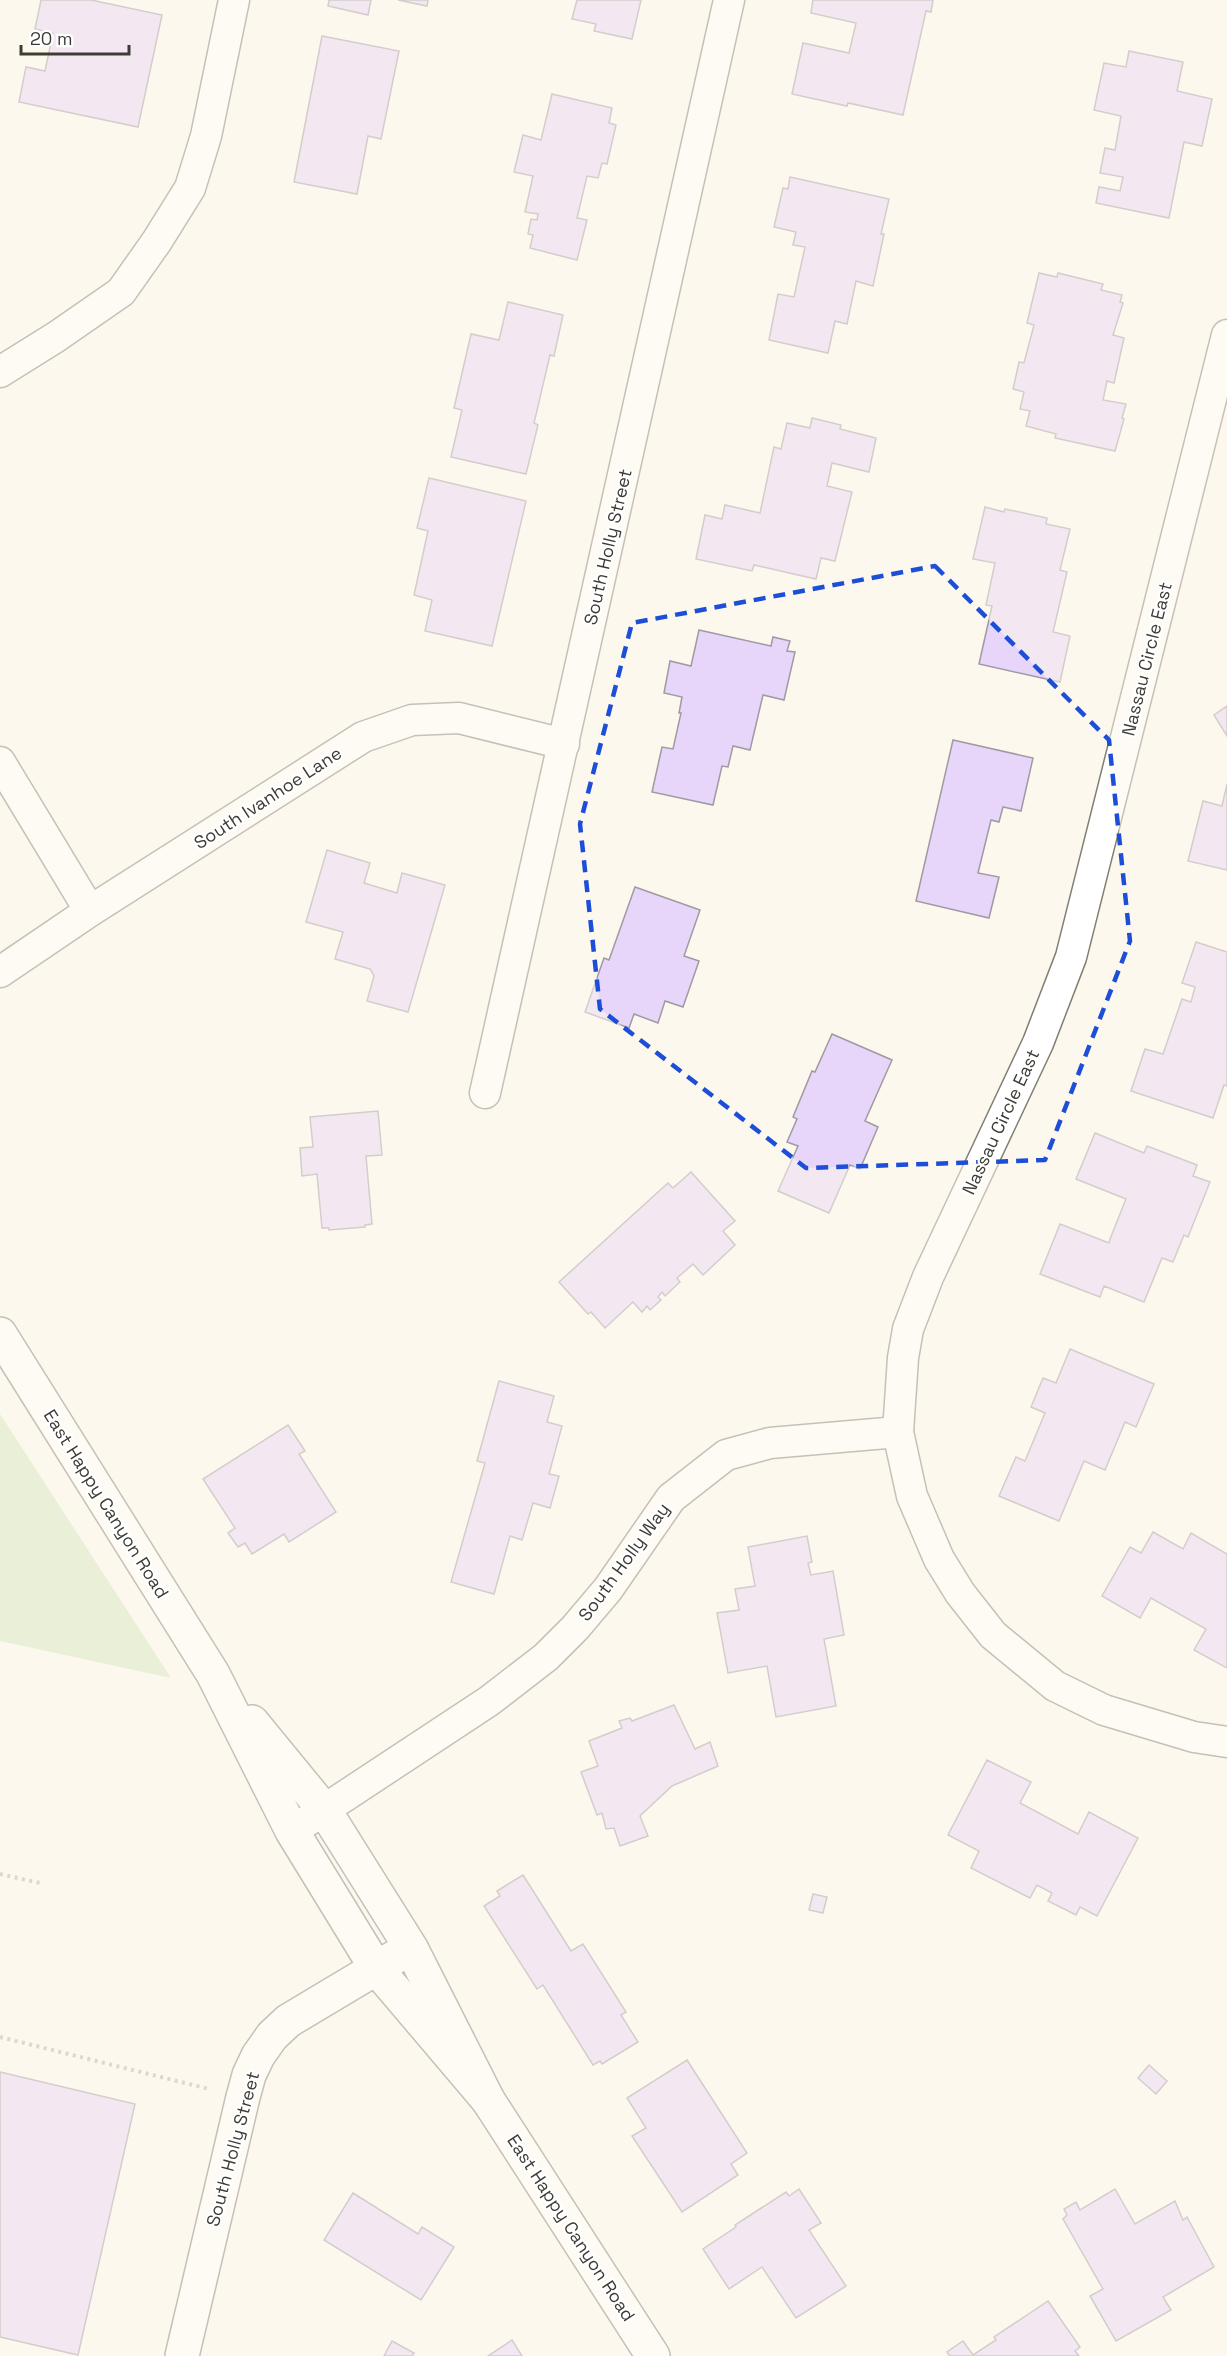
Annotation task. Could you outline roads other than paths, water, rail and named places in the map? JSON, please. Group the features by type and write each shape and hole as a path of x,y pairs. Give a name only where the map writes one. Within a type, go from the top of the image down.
{"street":[{"path":"0,372 121,292 157,241 190,188 207,136 234,0"},
{"name":"South Holly Street","path":"484,1093 729,0"},
{"name":"Nassau Circle East","path":"1227,335 1071,957 1038,1043 928,1277 908,1329 903,1358 898,1432 912,1496 939,1559 960,1593 993,1635 1055,1686 1104,1710 1194,1737 1227,1742"},
{"name":"South Ivanhoe Lane","path":"0,972 90,911 363,737 412,720 459,718 564,744"},
{"path":"0,762 90,911"},
{"name":"East Happy Canyon Road","path":"0,1334 213,1674 292,1831 376,1968 488,2100"},
{"name":"South Holly Way","path":"292,1831 489,1701 546,1657 575,1628 608,1589 670,1498 726,1455 770,1443 898,1432"},
{"name":"East Happy Canyon Road","path":"213,1674 325,1811 411,1948 488,2100 653,2356"},
{"name":"South Holly Street","path":"182,2356 243,2097 249,2075 258,2056 288,2021 411,1948"}]}
